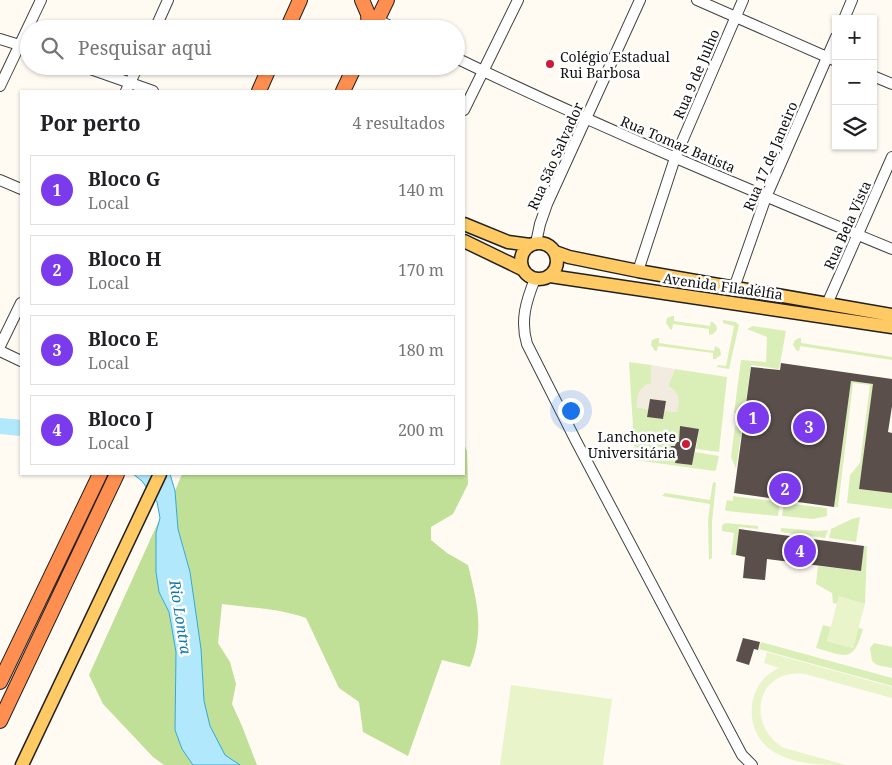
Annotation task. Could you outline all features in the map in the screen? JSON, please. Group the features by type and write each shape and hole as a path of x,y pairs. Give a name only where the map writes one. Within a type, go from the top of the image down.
{"highway":[{"path":"291,20 300,0"},
{"path":"362,0 370,20"},
{"path":"376,20 387,0"},
{"path":"259,90 266,75"},
{"path":"343,90 351,75"},
{"path":"0,682 100,475"},
{"path":"0,721 115,478"}],"main road":[{"path":"465,224 508,242 547,245 556,252 558,263 554,273 550,276 540,280 535,279 522,269 465,241"},
{"path":"522,269 521,258 523,253 533,244"},
{"name":"Avenida Filadélfia","path":"556,252 569,257 638,271 892,315"},
{"name":"Avenida Filadélfia","path":"550,276 892,327"},
{"path":"22,765 160,475"}],"street":[{"path":"34,20 41,0"},
{"path":"159,20 168,0"},
{"path":"465,108 518,0"},
{"name":"Rua São Salvador","path":"533,244 547,204 640,0"},
{"path":"697,0 831,59"},
{"name":"Rua 9 de Julho","path":"638,271 675,158 743,0"},
{"path":"846,15 852,0"},
{"path":"0,39 20,45"},
{"path":"0,86 20,53"},
{"name":"Rua 17 de Janeiro","path":"734,288 766,197 831,59"},
{"name":"Rua Tomaz Batista","path":"465,62 675,158 892,249"},
{"path":"102,75 128,87 147,90"},
{"path":"128,87 134,75"},
{"path":"877,78 892,84"},
{"name":"Rua Bela Vista","path":"827,304 892,157"},
{"path":"0,180 20,189"},
{"path":"535,279 523,319 523,331 527,344 576,441 742,755 752,765"},
{"path":"0,346 20,305"},
{"path":"0,351 20,361"}],"green space":[{"path":"674,316 674,321 710,326 711,321 716,325 717,330 709,335 709,329 673,324 672,330 666,323 667,318"},
{"path":"723,320 736,322 739,325 729,369 717,367 718,365 726,366 734,326 723,323"},
{"path":"753,326 786,331 779,369 751,365 744,415 734,413 741,360 766,362 767,337 747,329"},
{"path":"659,338 659,343 714,351 715,346 720,349 721,355 713,359 713,353 658,346 657,351 655,351 651,345 652,340"},
{"path":"801,338 801,343 892,357 892,360 800,346 799,351 797,351 793,345 795,340"},
{"path":"629,362 651,365 651,384 645,385 636,407 648,409 647,417 663,419 664,411 677,412 674,390 668,386 675,369 727,377 719,452 696,449 699,429 681,427 679,442 676,442 675,446 671,446 670,458 676,459 676,463 692,465 695,452 719,456 716,470 635,460"},
{"path":"851,381 881,385 873,388 859,489 892,493 892,509 847,503 850,475 860,463 870,385 853,383 838,507 834,507"},
{"path":"735,426 742,428 736,469 731,457"},
{"path":"465,446 467,451 468,484 453,514 431,527 431,540 447,553 468,565 478,616 475,654 470,667 442,660 408,756 363,732 359,702 339,688 306,618 275,610 222,604 218,643 230,662 236,684 232,704 257,765 240,765 225,756 210,726 204,701 201,649 190,572 178,529 175,491 182,475 465,475"},
{"path":"713,482 716,483 712,522 712,558 709,560 708,522 710,504 662,496 665,493 710,500"},
{"path":"733,496 780,502 778,516 727,511 725,510 727,500 733,501"},
{"path":"784,503 827,508 827,516 813,519 782,516"},
{"path":"860,517 856,542 829,538 831,529"},
{"path":"160,518 156,533 156,572 159,592 169,612 176,652 175,730 182,749 193,765 164,765 153,757 103,704 89,675"},
{"path":"726,523 758,526 758,529 739,527 736,555 731,555 734,533 722,531 722,525"},
{"path":"781,528 828,530 825,538 781,532"},
{"path":"864,546 867,546 865,604 839,597 837,604 833,603 832,593 816,584 818,566 861,571"},
{"path":"839,596 865,604 853,648 827,641"},
{"path":"823,625 831,627 827,641 853,648 858,628 863,629 856,648 852,653 841,655 816,648"},
{"path":"761,642 892,678 892,686 759,649"},
{"path":"874,643 892,647 892,668 877,665 872,661 870,648"},
{"path":"767,652 892,687 892,698 805,674 788,675 776,680 767,689 761,700 761,713 764,726 772,738 784,748 846,765 818,764 791,760 774,752 764,744 756,733 752,708 754,696 759,684 779,668 764,663"},
{"path":"511,685 612,699 603,765 500,765"}],"shaded area":[{"path":"651,365 675,369 668,386 678,395 677,412 664,411 665,401 650,399 648,409 636,407 640,390 645,385 651,384"}],"water":[{"path":"134,475 170,475 175,491 178,529 190,572 201,649 204,701 210,726 225,755 240,765 193,765 182,749 175,730 176,652 169,612 159,592 156,572 156,533 160,518 157,502 142,481"}],"building":[{"path":"781,363 892,379 892,406 888,432 892,433 892,493 859,489 873,384 851,381 834,507 734,493 751,367 780,370"},
{"path":"650,399 666,401 663,419 647,417"},
{"name":"Lanchonete Universitária","path":"680,426 699,429 692,465 675,463 676,459 670,458 671,446 675,446 676,442 679,442"},
{"path":"739,529 864,546 861,571 767,559 765,580 743,578 745,557 736,555"},
{"path":"743,638 760,642 758,650 754,649 749,665 736,661"}],"waterway":[{"name":"Rio Lontra","path":"0,426 20,428"}],"place":[{"name":"Colégio Estadual Rui Barbosa","path":"550,64"},
{"name":"Bloco G","path":"753,418"},
{"name":"Bloco E","path":"809,427"},
{"name":"Lanchonete Universitária","path":"686,444"},
{"name":"Bloco H","path":"785,489"},
{"name":"Bloco J","path":"800,551"}]}
